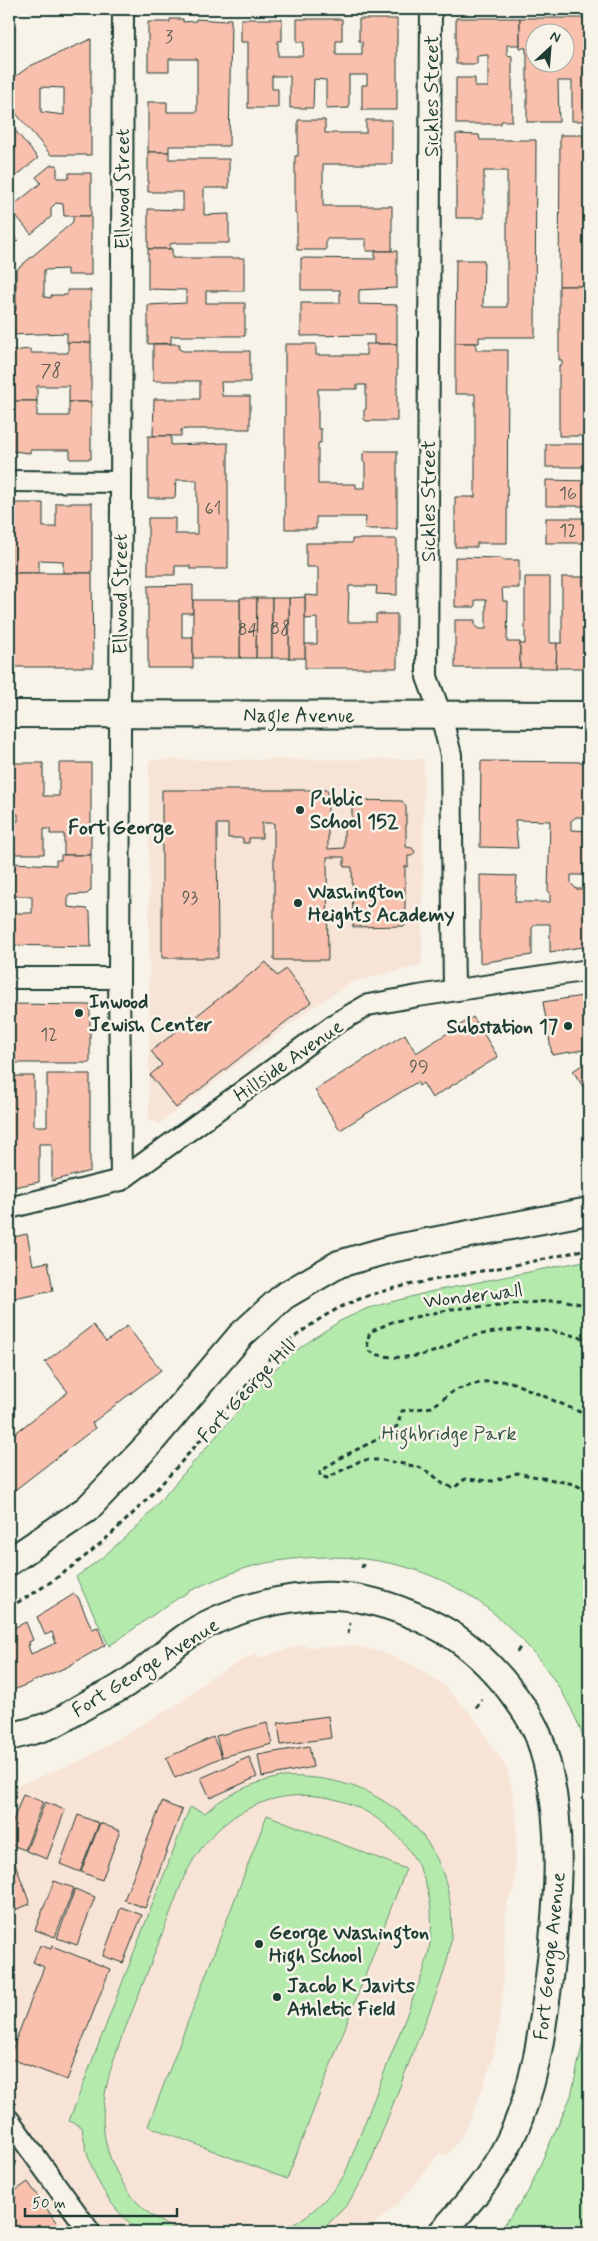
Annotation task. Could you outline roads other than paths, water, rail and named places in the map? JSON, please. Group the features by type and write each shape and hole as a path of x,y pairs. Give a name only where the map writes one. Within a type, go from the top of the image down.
{"main road":[{"name":"Nagle Avenue","path":"9,714 589,715"},
{"name":"Fort George Hill","path":"9,1562 87,1509 149,1444 241,1335 284,1296 339,1264 391,1249 589,1211"},
{"name":"Fort George Avenue","path":"9,1737 54,1724 118,1689 161,1658 184,1638 210,1623 242,1610 313,1596 338,1596 374,1601 412,1613 470,1648 499,1676 524,1711 541,1741 553,1788 558,1864 556,1923 544,2029 534,2079 510,2140 478,2193 442,2232"}],"street":[{"name":"Ellwood Street","path":"121,1180 119,978 123,9"},
{"name":"Sickles Street","path":"431,9 427,677 441,715 451,755 454,990"},
{"path":"9,481 120,482"},
{"name":"Hillside Avenue","path":"9,1208 121,1180 335,1024 368,1005 589,970"},
{"path":"9,978 119,978"},
{"path":"9,2120 90,2232"}],"place":[{"name":"Public School 152","path":"300,810"},
{"name":"Washington Heights Academy","path":"298,903"},
{"name":"Inwood Jewish Center","path":"79,1013"},
{"name":"Substation 17","path":"568,1026"},
{"name":"George Washington High School","path":"259,1944"},
{"name":"Jacob K Javits Athletic Field","path":"277,1997"}],"district":[{"name":"Fort George","path":"121,827"}],"park label":[{"name":"Highbridge Park","path":"449,1433"}]}
